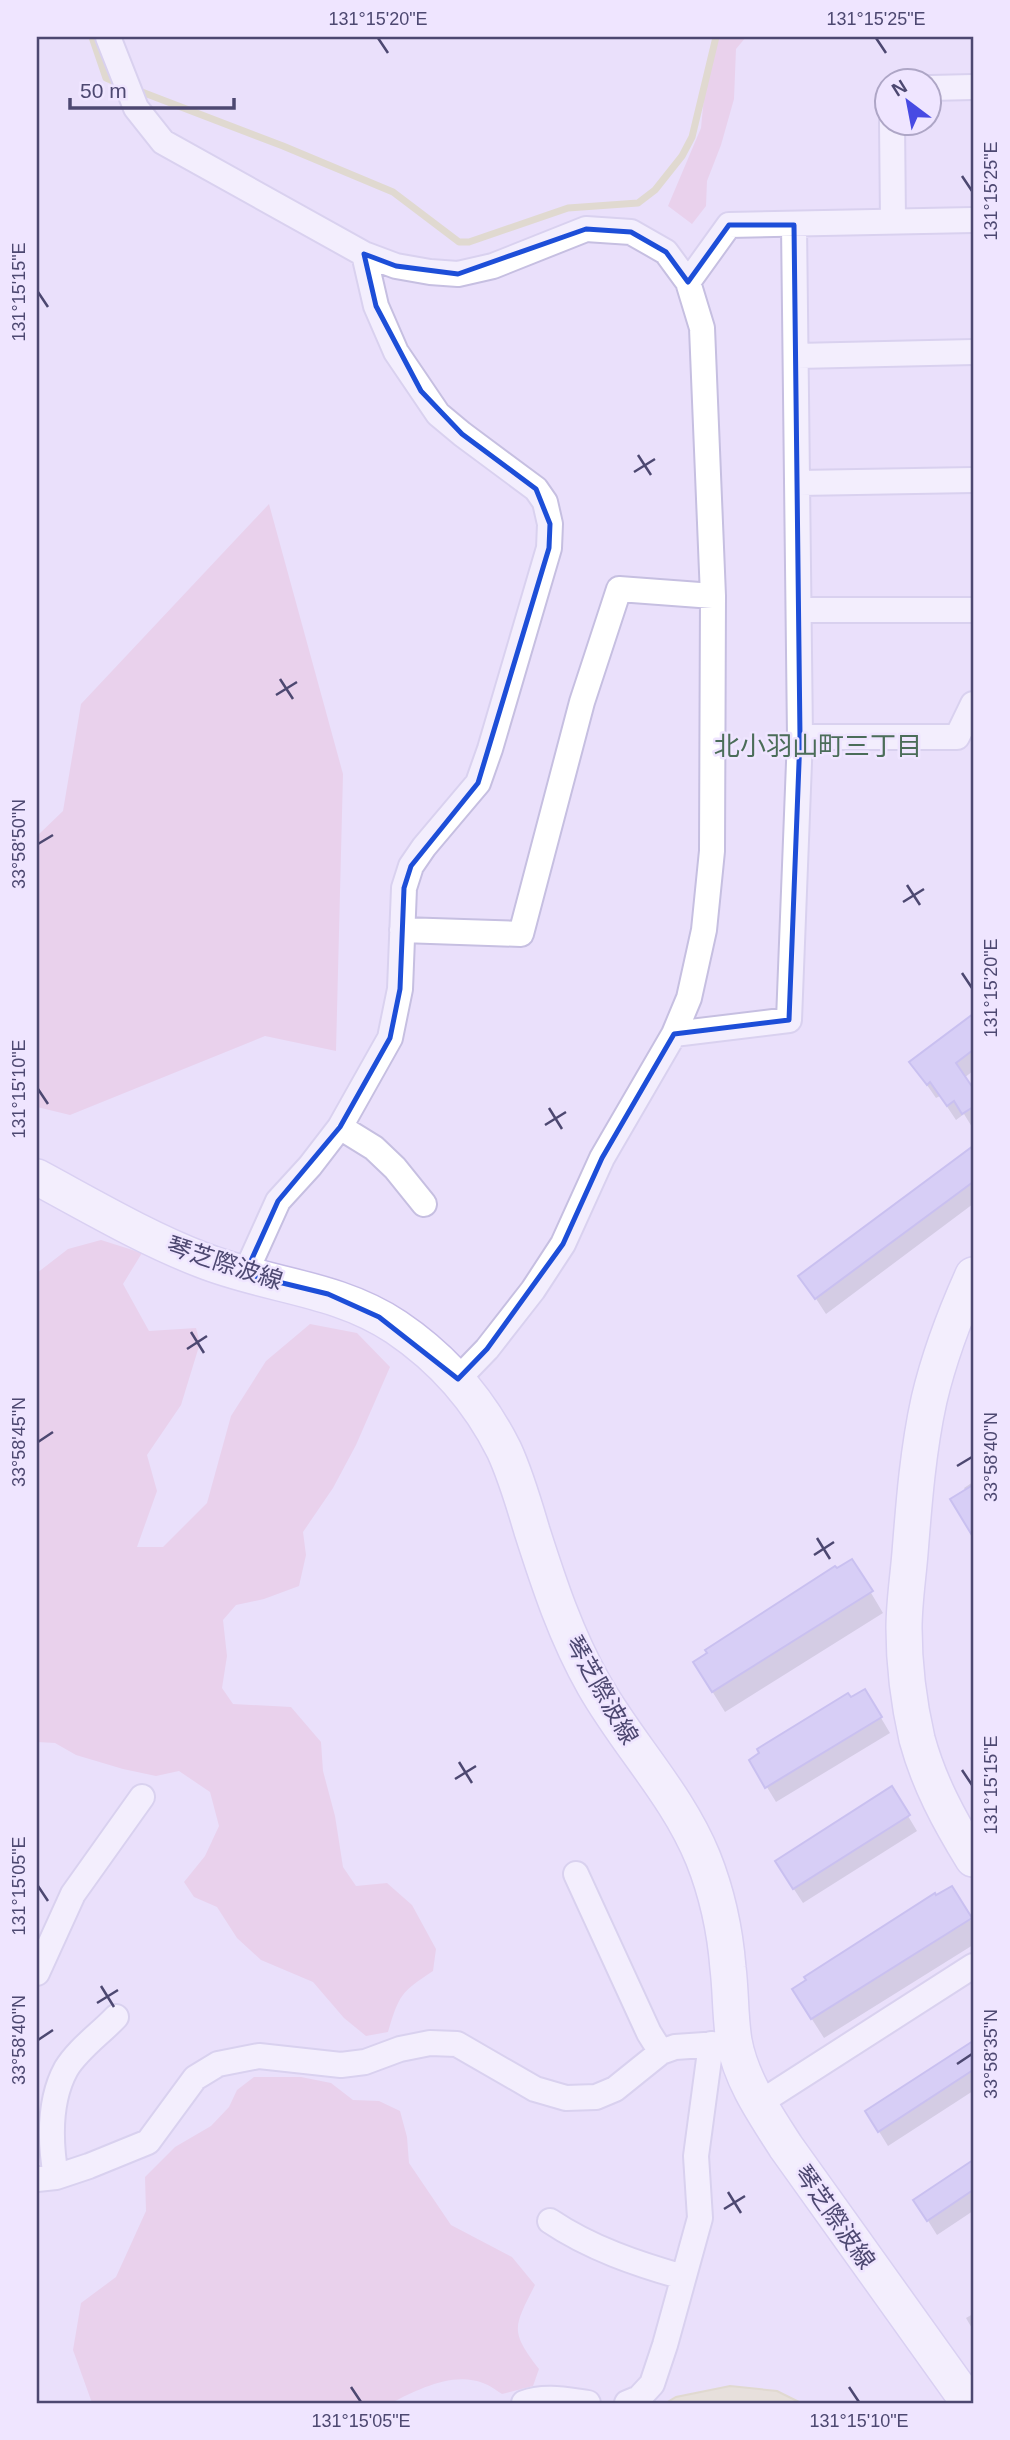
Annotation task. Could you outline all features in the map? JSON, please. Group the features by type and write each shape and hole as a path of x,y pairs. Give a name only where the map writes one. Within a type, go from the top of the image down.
{"main road":[{"name":"琴芝際波線","path":"37,1177 156,1240 204,1261 328,1294 362,1308 407,1335 458,1380 491,1425 505,1453 557,1609 575,1650 616,1721 666,1789 700,1850 716,1897 723,1929 722,2043 744,2074 758,2104 786,2147 969,2403"},
{"path":"973,1275 959,1305 929,1399 913,1520 904,1628 917,1737 930,1781 946,1815 973,1859"}],"street":[{"path":"108,37 136,108 163,142 364,254 396,266 458,274 493,266 586,229 631,232 666,252 688,282 702,328 713,596 712,851 701,940 689,998 674,1034 602,1158 563,1244 533,1290 487,1349 458,1380"},
{"path":"944,88 973,87"},
{"path":"891,136 894,221"},
{"path":"688,282 729,225 973,220"},
{"path":"674,1034 789,1020 800,737 794,225"},
{"path":"245,1274 278,1200 310,1166 340,1127 390,1038 400,989 404,888 411,866 478,783 549,548 550,524 545,502 536,489 438,414 396,352 376,306 364,254"},
{"path":"797,356 973,352"},
{"path":"799,483 973,480"},
{"path":"402,930 521,934 582,702 619,589 713,596"},
{"path":"800,610 973,610"},
{"path":"800,737 957,737 973,704"},
{"path":"340,1127 374,1148 395,1168 424,1204"},
{"path":"37,1973 73,1894 142,1797"},
{"path":"576,1874 649,2033 661,2052"},
{"path":"758,2104 973,1966"},
{"path":"116,2017 79,2053 66,2070 54,2107 47,2178 148,2142 195,2078 218,2064 259,2056 341,2065 365,2062 400,2049 430,2042 457,2044 535,2089 566,2098 596,2097 615,2090 661,2052 722,2043 696,2156 700,2218 652,2384 639,2398 627,2403"},
{"path":"551,2221 577,2240 656,2270 683,2277"},
{"path":"524,2403 555,2398 588,2403"}],"highlighted area":[{"path":"729,225 794,225 800,737 789,1020 674,1034 602,1158 563,1244 487,1349 458,1379 379,1317 328,1294 245,1274 278,1201 340,1127 390,1038 400,989 404,888 411,866 478,783 549,548 550,524 536,489 462,434 421,391 376,306 364,254 396,266 458,274 586,229 631,232 666,252 688,282"}],"shaded area":[{"path":"713,37 746,37 736,49 734,99 707,181 706,206 692,224 668,206 701,128 706,76 715,49"},
{"path":"269,504 343,774 336,1051 265,1036 70,1115 37,1107 37,836 63,811 81,704"},
{"path":"101,1240 142,1253 123,1284 149,1331 196,1328 200,1343 181,1405 147,1455 157,1491 137,1547 163,1547 207,1503 231,1416 266,1361 310,1324 357,1333 390,1367 356,1445 333,1488 303,1532 306,1555 299,1586 264,1599 236,1605 223,1620 227,1656 222,1688 233,1704 291,1707 321,1742 323,1771 335,1816 343,1867 356,1886 387,1883 412,1905 436,1949 433,1971 414,1984 403,1996 388,2032 366,2036 344,2018 313,1982 261,1960 237,1938 217,1907 194,1897 184,1882 205,1856 219,1826 210,1792 179,1771 156,1776 76,1755 55,1743 37,1742 37,1273 68,1249"},
{"path":"254,2077 301,2077 331,2083 353,2100 379,2101 400,2111 407,2137 409,2163 451,2225 512,2257 535,2285 518,2328 523,2345 539,2369 533,2386 502,2394 485,2384 460,2379 435,2384 391,2403 92,2403 73,2350 81,2303 116,2277 146,2211 145,2177 175,2147 211,2126 229,2107 237,2090"},
{"path":"730,2386 777,2391 801,2403 666,2403 676,2397"}],"building":[{"path":"973,1014 973,1050 956,1063 973,1088 973,1107 962,1114 954,1101 947,1106 930,1082 927,1085 909,1062"},
{"path":"973,1146 973,1182 815,1299 798,1276"},
{"path":"973,1485 973,1537 950,1499"},
{"path":"852,1559 873,1591 712,1692 693,1662 707,1653 705,1650 835,1566 837,1568"},
{"path":"865,1689 882,1717 765,1788 749,1760 759,1753 757,1749 848,1693 851,1697"},
{"path":"892,1786 910,1815 793,1889 775,1861"},
{"path":"952,1886 972,1918 811,2019 792,1989 806,1980 804,1977 935,1893 936,1895"},
{"path":"973,2041 973,2070 878,2132 865,2111"},
{"path":"973,2160 973,2190 927,2221 913,2200"}],"waterway":[{"path":"92,37 106,78 120,84"},
{"path":"134,89 393,192 459,242 469,242 568,208 638,203 655,190 682,156 692,137 716,37"}],"district":[{"name":"北小羽山町三丁目","path":"818,746"}]}
